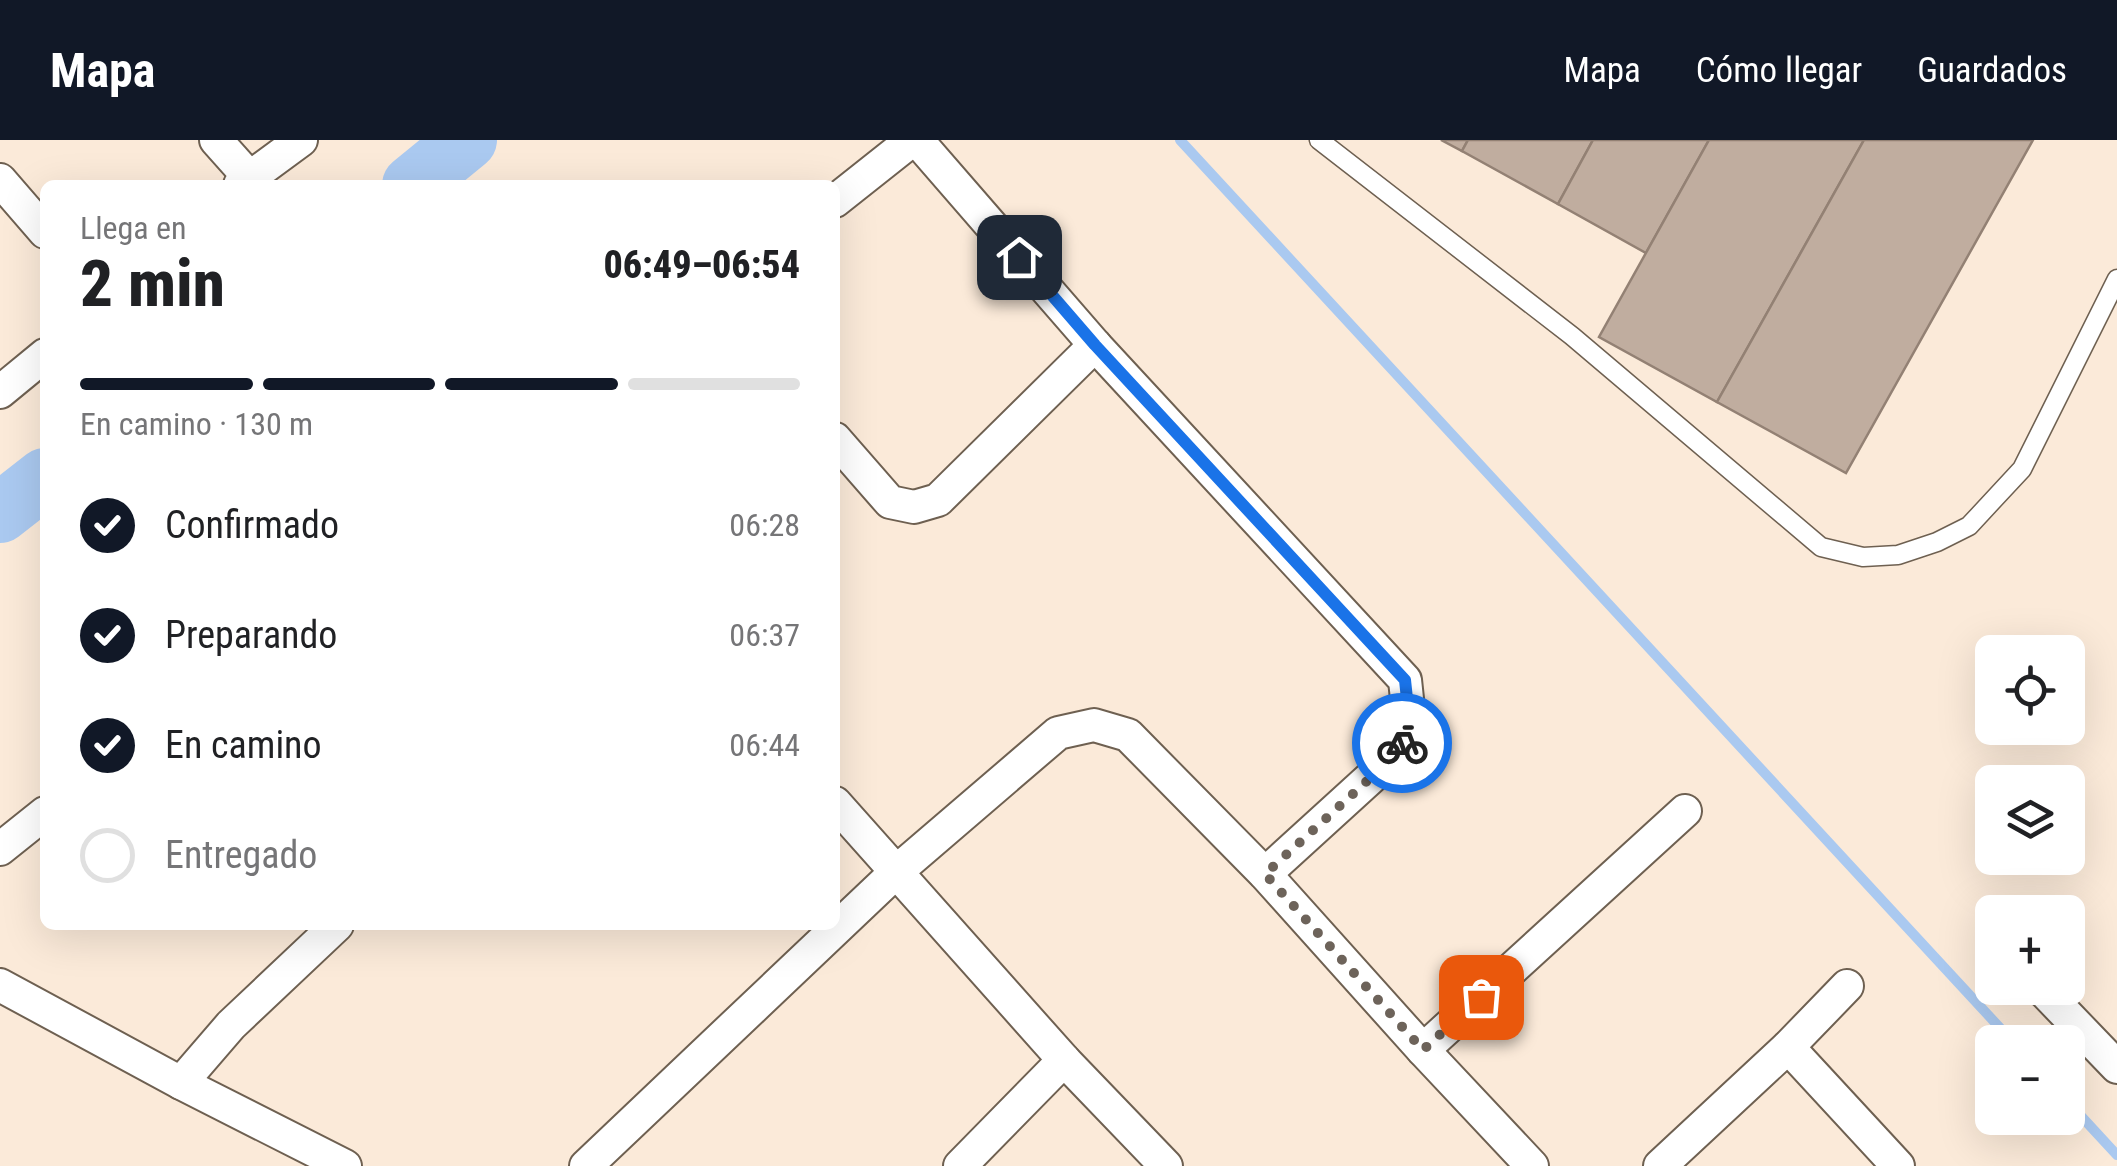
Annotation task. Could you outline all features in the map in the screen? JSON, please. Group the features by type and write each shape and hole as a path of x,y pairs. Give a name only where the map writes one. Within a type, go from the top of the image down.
{"street":[{"path":"216,140 243,180"},
{"path":"245,180 301,140"},
{"path":"840,197 915,140 1095,345 1405,680 1409,718 1400,751 1265,874"},
{"path":"0,180 40,226"},
{"path":"840,445 890,502 914,507 938,500 1095,345"},
{"path":"0,392 40,358"},
{"path":"840,925 1058,733 1094,725 1128,735 1265,874 1532,1166"},
{"path":"840,809 1064,1060 1166,1166"},
{"path":"1423,1050 1685,811"},
{"path":"0,849 40,817"},
{"path":"181,1083 231,1025 333,930"},
{"path":"586,1166 835,930"},
{"path":"0,985 345,1166"},
{"path":"1660,1166 1788,1047 1847,986"},
{"path":"2058,1005 2117,1066"},
{"path":"1788,1047 1898,1166"},
{"path":"960,1166 1064,1060"}],"lane":[{"path":"1319,140 1572,336 1821,546 1862,557 1898,555 1969,526 2022,470 2117,279"}],"building":[{"path":"1441,140 1468,140 1462,151"},
{"path":"1468,140 1593,140 1558,204 1462,151"},
{"path":"1593,140 1709,140 1646,253 1558,204"},
{"path":"1709,140 1864,140 1717,402 1599,337"},
{"path":"1864,140 2033,140 1846,473 1717,402"}],"waterway":[{"path":"418,180 467,140"},
{"path":"1180,140 1997,1025"},
{"path":"0,513 40,482"},
{"path":"2085,1120 2117,1155"}],"way so far":[{"path":"1402,743 1400,751 1265,874 1423,1050 1481,997"}],"route":[{"path":"1019,257 1095,345 1405,680 1409,718 1402,743"}]}
